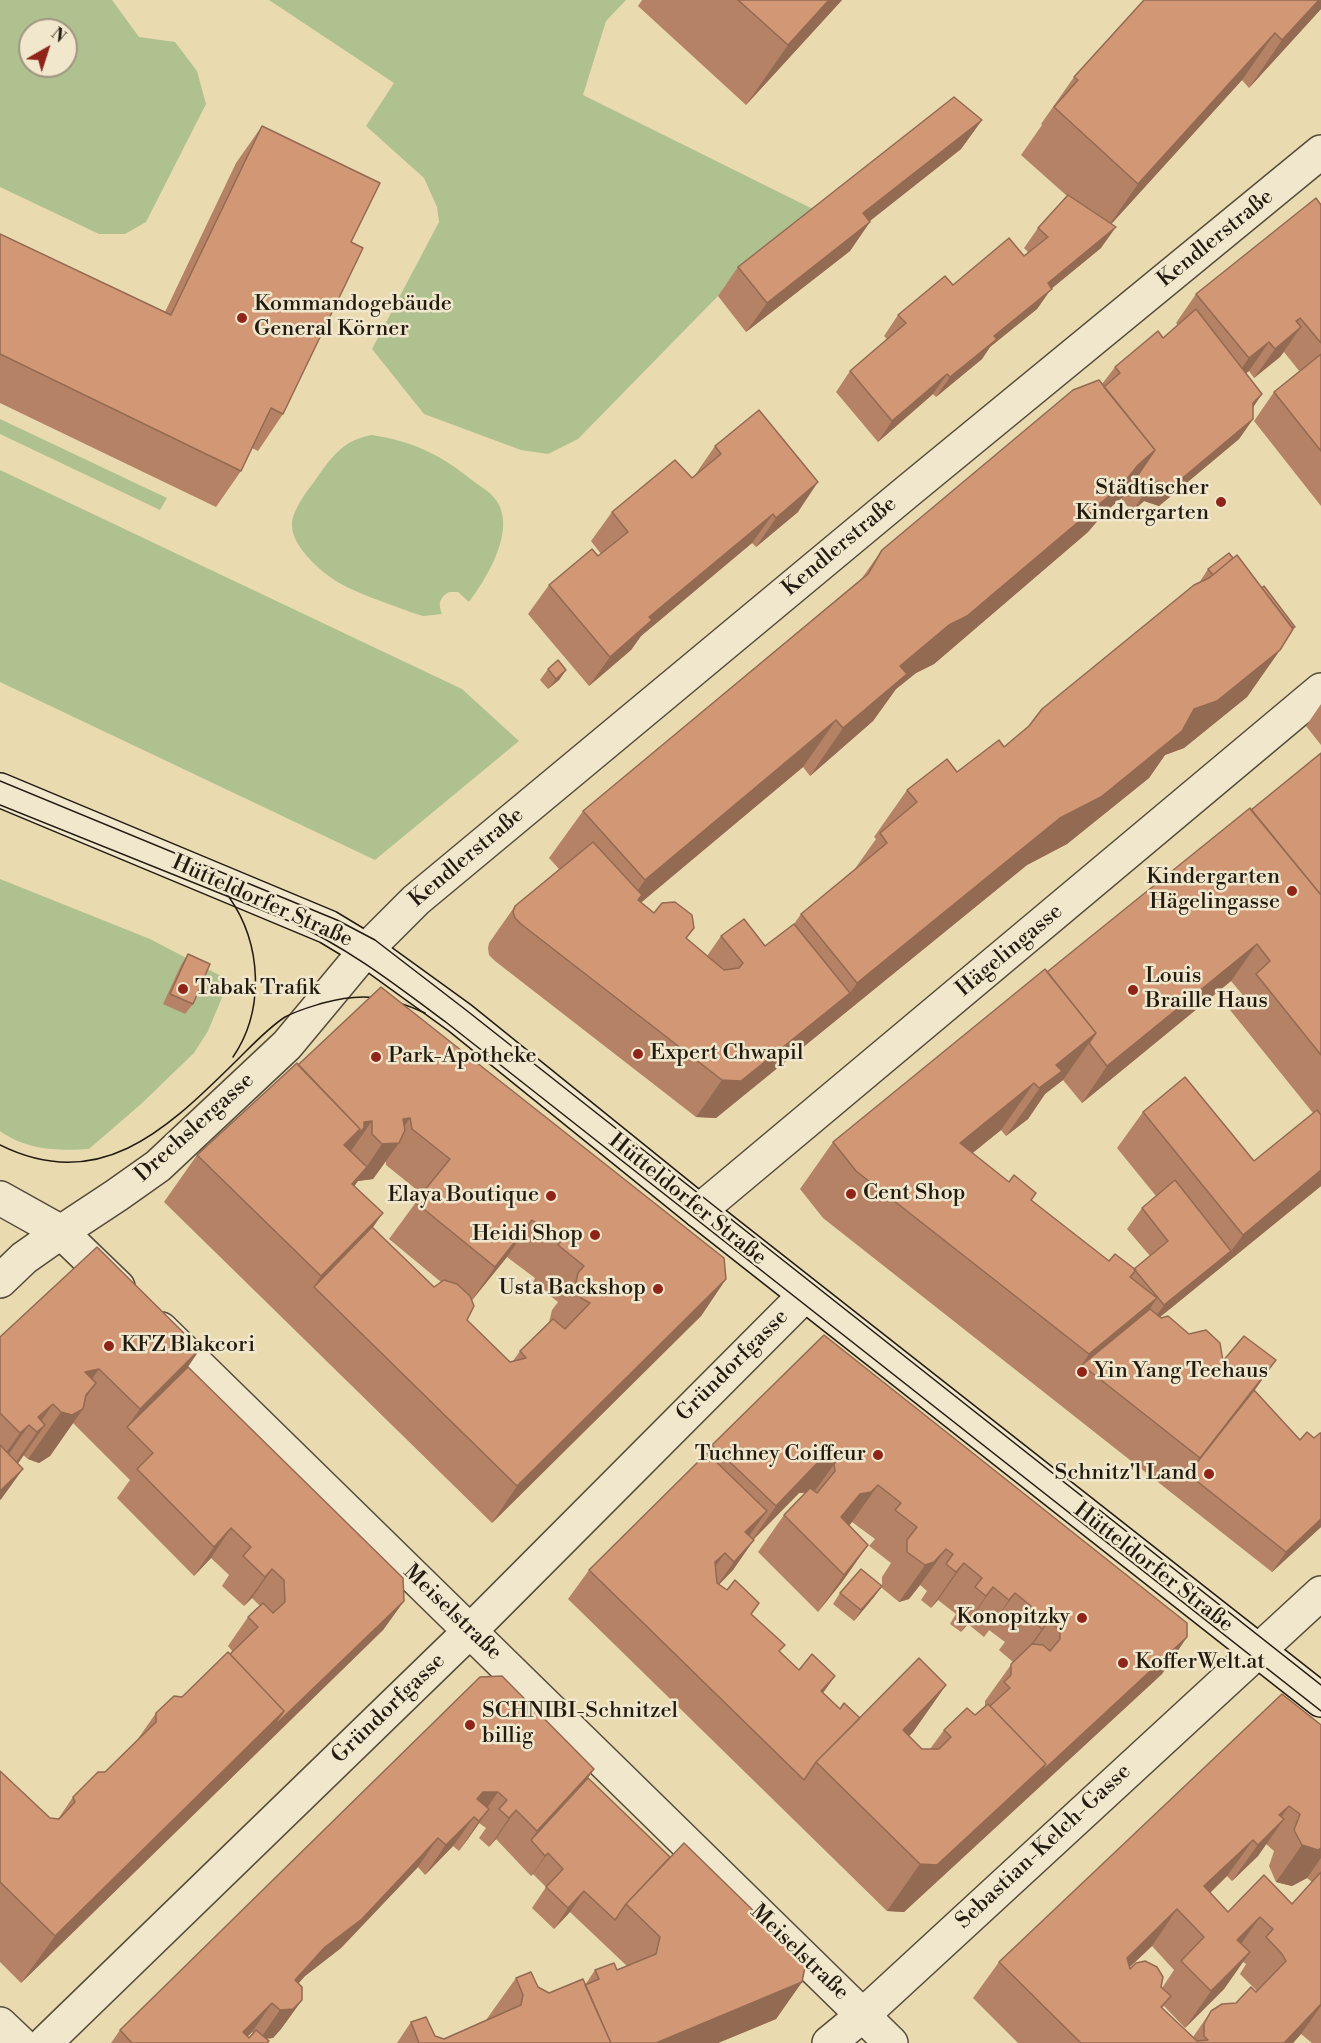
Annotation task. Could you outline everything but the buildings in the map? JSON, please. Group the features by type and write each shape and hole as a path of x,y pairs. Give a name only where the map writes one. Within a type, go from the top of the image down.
{"street":[{"name":"Kendlerstraße","path":"366,950 425,893 899,498 1321,152"},
{"name":"Hägelingasse","path":"699,1211 1321,690"},
{"name":"Hütteldorfer Straße","path":"0,790 328,927 366,950 460,1018 699,1211 1321,1700"},
{"name":"Drechslergasse","path":"0,1281 24,1258 158,1166 286,1045 366,950"},
{"name":"Meiselstraße","path":"0,1198 61,1232 891,2043"},
{"name":"Gründorfgasse","path":"45,2043 470,1631 805,1294"},
{"name":"Sebastian-Kelch-Gasse","path":"830,2043 1321,1593"},
{"path":"0,2024 20,2043"}],"green space":[{"path":"0,0 112,0 139,37 175,42 197,71 206,104 146,222 125,234 99,234 0,187"},
{"path":"269,0 626,0 606,21 583,95 823,214 718,296 578,439 548,454 521,450 424,414 372,349 439,222 437,207 424,178 366,126 394,83"},
{"path":"0,419 167,498 160,510 0,434"},
{"path":"372,435 423,449 457,469 496,500 502,512 501,539 491,567 469,602 458,592 449,592 440,602 442,614 423,616 410,612 338,582 316,566 297,543 292,526 293,517 305,494 338,451 353,441"},
{"path":"0,470 462,689 519,741 375,860 0,682"},
{"path":"0,879 150,939 221,976 226,988 208,1031 194,1053 141,1104 89,1149 66,1150 31,1146 0,1131"}],"tram line":[{"path":"0,781 337,920 375,940 1321,1685"},
{"path":"0,805 289,921 371,968 447,1023 1321,1711"},
{"path":"196,865 229,897 240,915 253,956 255,977 251,1019 233,1057"},
{"path":"0,1145 35,1158 68,1162 99,1159 128,1148 181,1113 257,1040 285,1017 295,1012 337,1000 375,997 425,1013"}],"place":[{"name":"Kommandogebäude General Körner","path":"242,318"},
{"name":"Städtischer Kindergarten","path":"1221,502"},
{"name":"Kindergarten Hägelingasse","path":"1292,891"},
{"name":"Tabak Trafik","path":"183,989"},
{"name":"Louis Braille Haus","path":"1133,990"},
{"name":"Expert Chwapil","path":"638,1054"},
{"name":"Park-Apotheke","path":"376,1057"},
{"name":"Cent Shop","path":"851,1194"},
{"name":"Elaya Boutique","path":"551,1196"},
{"name":"Heidi Shop","path":"595,1235"},
{"name":"Usta Backshop","path":"658,1289"},
{"name":"KFZ Blakcori","path":"109,1346"},
{"name":"Yin Yang Teehaus","path":"1082,1372"},
{"name":"Tuchney Coiffeur","path":"878,1455"},
{"name":"Schnitz'l Land","path":"1209,1474"},
{"name":"Konopitzky","path":"1082,1618"},
{"name":"KofferWelt.at","path":"1123,1663"},
{"name":"SCHNIBI-Schnitzel billig","path":"470,1725"}]}
